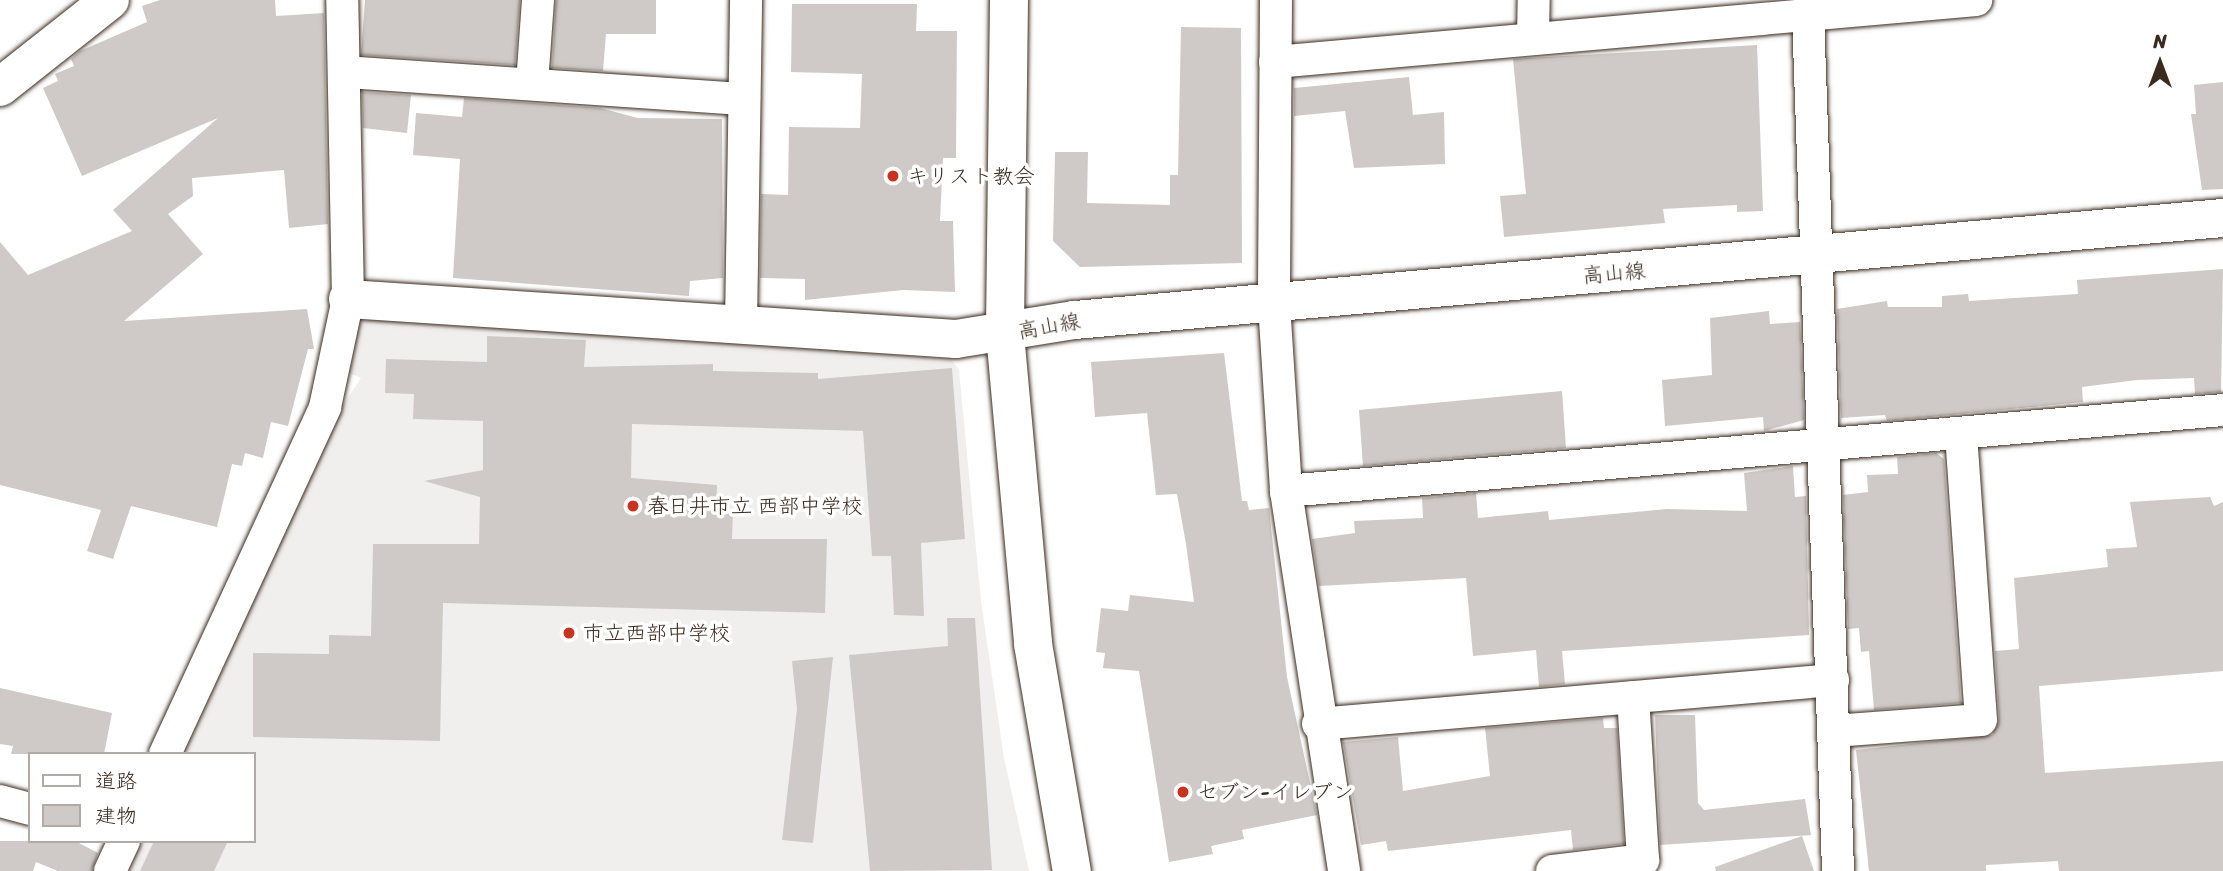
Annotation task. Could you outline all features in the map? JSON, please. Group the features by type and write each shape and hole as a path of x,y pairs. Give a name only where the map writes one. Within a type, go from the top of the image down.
{"street":[{"path":"0,87 110,0"},
{"path":"165,752 325,408 348,299 342,0"},
{"path":"532,85 538,0"},
{"path":"741,325 746,0"},
{"path":"1009,0 1005,334 1033,644 1072,871"},
{"path":"1276,0 1274,304 1286,491 1318,724 1344,871"},
{"path":"1532,39 1534,0"},
{"path":"1275,62 1976,0"},
{"path":"1808,15 1826,446 1838,871"},
{"path":"345,72 744,99"},
{"name":"高山線","path":"348,299 956,339 1005,334 1075,320 2223,218"},
{"path":"1286,491 2223,410"},
{"path":"1834,731 1981,720 1961,434"},
{"path":"1318,724 1833,680"},
{"path":"1552,871 1643,860 1633,697"},
{"path":"0,801 28,808"}],"shaded area":[{"name":"春日井市立 西部中学校","path":"377,315 951,359 959,370 981,601 1004,758 1029,871 121,871 134,843 256,843 256,752 177,752 339,411 361,378 349,373 356,326"}],"building":[{"path":"160,0 275,0 276,16 324,13 328,224 289,228 284,170 192,178 193,196 168,214 203,254 124,321 307,309 314,349 308,349 288,426 271,422 263,458 245,453 242,466 232,464 217,527 131,506 113,559 87,551 101,510 0,485 0,242 28,275 132,231 113,210 218,118 82,176 43,88 58,81 55,74 74,66 71,59 80,51 147,22 142,6"},
{"path":"365,0 520,0 515,65 361,55"},
{"path":"556,0 656,0 656,34 606,34 603,71 552,68"},
{"path":"792,4 917,4 916,31 957,31 956,158 943,158 940,221 953,221 955,292 903,290 805,300 805,279 760,278 761,194 788,195 789,127 860,128 862,74 791,72"},
{"path":"1181,27 1241,28 1242,263 1080,267 1053,241 1055,152 1088,152 1087,203 1170,205 1170,175 1178,175"},
{"path":"1757,45 1763,211 1737,212 1737,205 1663,209 1665,223 1504,237 1500,196 1526,194 1513,59"},
{"path":"1409,77 1413,115 1444,112 1445,164 1354,168 1345,111 1294,116 1294,88"},
{"path":"2223,82 2223,189 2202,190 2191,114 2196,114 2194,85"},
{"path":"362,92 411,95 407,133 363,128"},
{"path":"464,98 600,108 638,118 722,119 723,278 690,281 689,296 453,278 460,159 413,155 416,113 462,117"},
{"path":"2223,269 2221,392 2195,394 2194,378 2137,380 2082,387 2083,402 1887,421 1885,415 1841,418 1837,309 1887,301 1888,307 1942,307 1942,296 1968,294 1969,301 2078,294 2077,280"},
{"path":"1769,311 1770,324 1800,322 1804,420 1764,431 1763,417 1665,426 1662,380 1712,375 1710,318"},
{"path":"487,336 586,340 584,367 713,364 713,371 818,373 818,379 952,368 965,539 921,543 924,616 894,615 891,556 872,556 863,431 632,424 631,478 717,485 716,509 733,511 732,539 827,539 825,613 443,603 440,741 253,737 253,653 329,654 329,635 371,636 373,544 479,544 480,497 424,481 483,470 483,421 413,419 414,394 385,393 386,359 487,362"},
{"path":"1224,353 1242,501 1247,501 1249,510 1269,508 1287,677 1317,815 1242,830 1244,839 1211,846 1213,854 1169,862 1139,671 1103,668 1105,653 1096,652 1101,608 1128,611 1130,595 1194,602 1186,544 1177,494 1156,495 1147,413 1095,417 1091,362"},
{"path":"1562,391 1566,448 1363,466 1359,410"},
{"path":"1936,453 1944,459 1961,703 1874,710 1869,651 1861,652 1859,628 1848,629 1843,495 1868,492 1867,475 1898,474 1897,457"},
{"path":"1793,466 1795,497 1806,496 1809,635 1562,651 1565,684 1539,687 1536,650 1473,656 1466,578 1319,586 1312,539 1355,533 1354,521 1423,518 1422,498 1476,493 1478,518 1548,511 1549,520 1667,509 1747,511 1744,473"},
{"path":"2210,497 2214,506 2223,502 2223,671 2039,686 2045,773 2223,761 2223,871 2059,871 2058,861 1986,865 1986,871 1869,871 1856,750 1992,735 1999,719 1995,651 2019,649 2014,578 2108,567 2106,549 2137,547 2130,502"},
{"path":"947,618 975,618 992,870 870,871 849,655 948,646"},
{"path":"833,657 813,843 782,840 797,709 792,661"},
{"path":"0,688 112,713 104,752 11,754 13,746 0,744"},
{"path":"1655,715 1695,715 1698,803 1704,810 1805,799 1811,835 1660,845"},
{"path":"1603,718 1604,728 1617,728 1624,844 1573,850 1571,830 1388,851 1386,841 1361,845 1343,742 1398,737 1403,791 1490,776 1485,728"},
{"path":"1802,836 1814,871 1716,871 1715,867"},
{"path":"0,841 79,843 98,853 92,871 58,871 36,862 33,871 0,871"},
{"path":"153,843 227,843 214,871 140,871"}],"place":[{"name":"キリスト教会","path":"893,176"},
{"name":"春日井市立 西部中学校","path":"633,506"},
{"name":"市立西部中学校","path":"569,633"},
{"name":"セブン-イレブン","path":"1183,792"}]}
